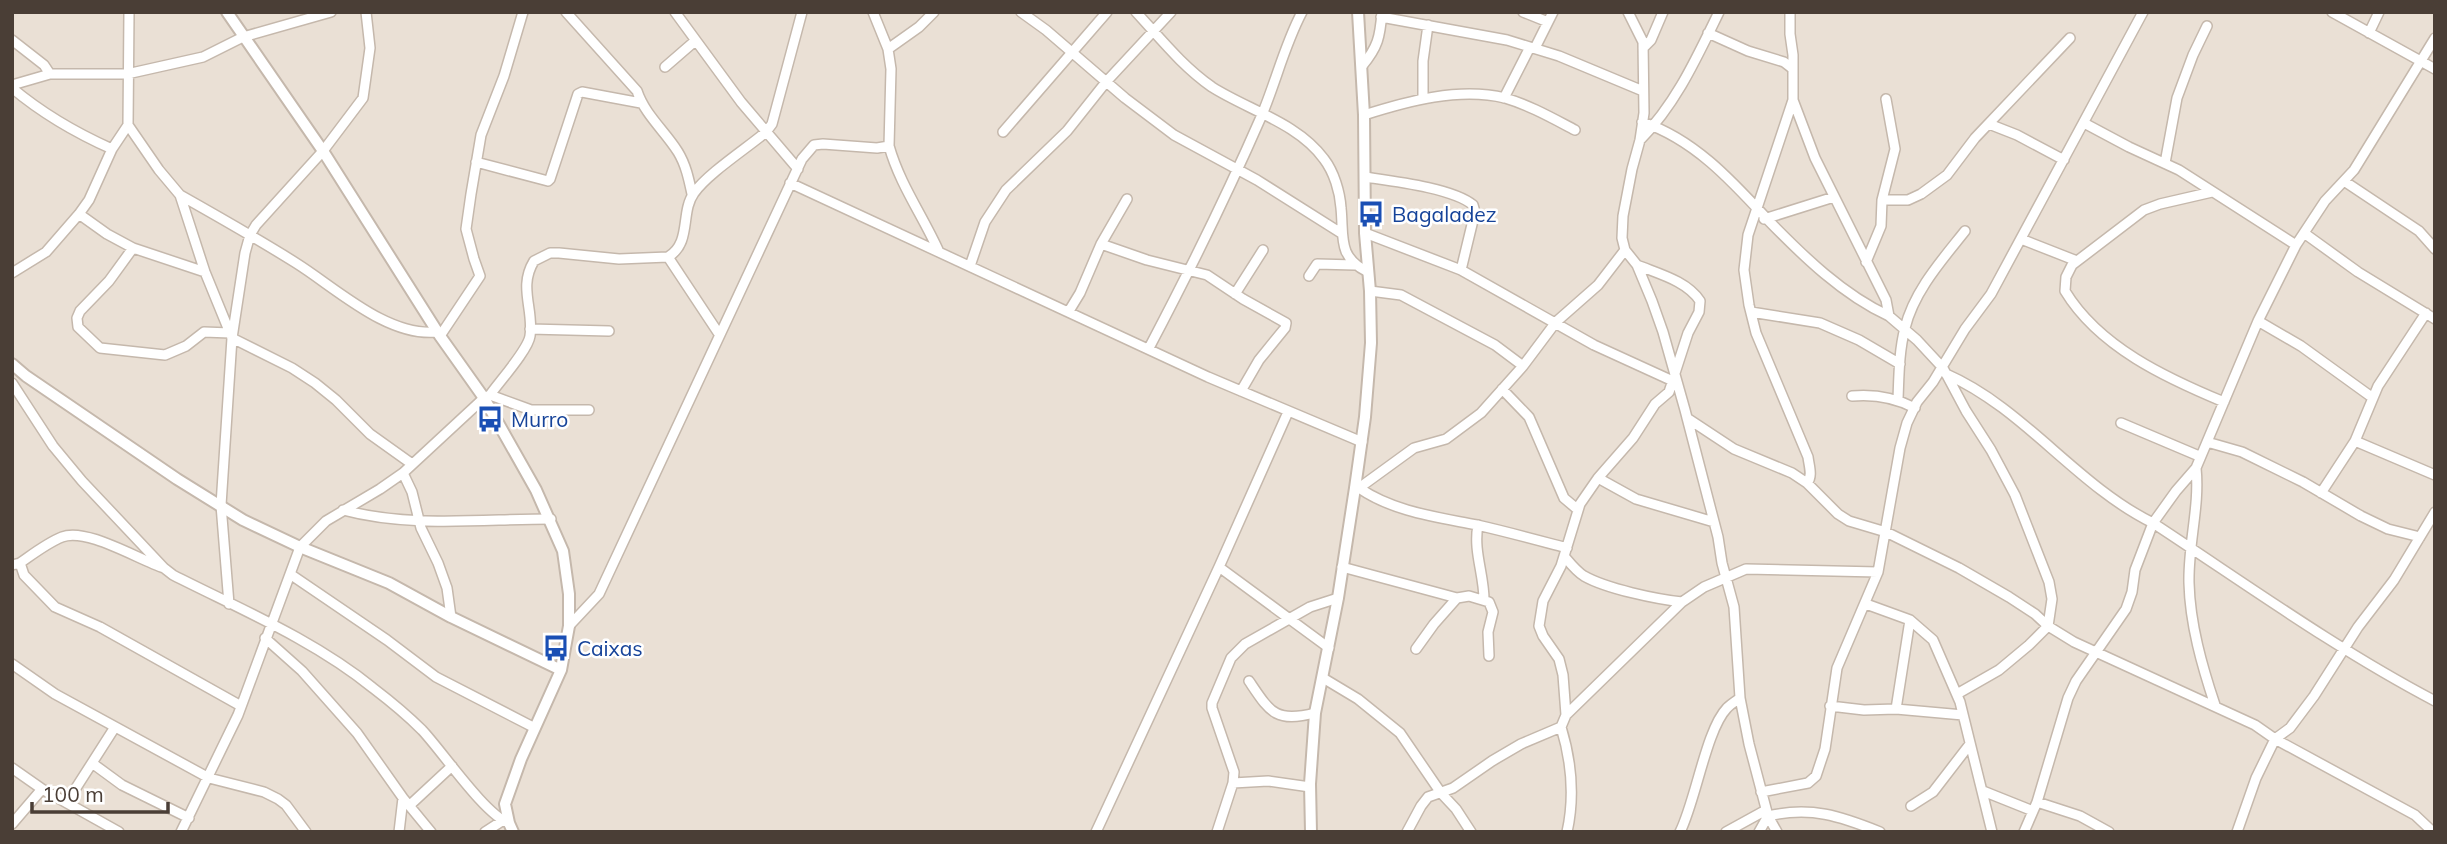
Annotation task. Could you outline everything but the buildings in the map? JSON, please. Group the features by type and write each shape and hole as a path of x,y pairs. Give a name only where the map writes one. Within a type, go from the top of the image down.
{"street":[{"path":"129,12 128,125 180,195 250,234 349,301 376,316 417,332 438,334"},
{"path":"227,12 323,151 438,334 487,396 551,519 563,551 569,626 562,670 535,728 505,804 508,825"},
{"path":"112,149 78,134 32,105 12,87 50,74 127,74 203,57 292,17 331,12"},
{"path":"229,604 221,505 231,336 250,234 323,151 363,97 370,48 366,12"},
{"path":"438,334 481,276 466,229 476,162 481,135 508,65 523,12"},
{"path":"181,832 241,706 300,547 326,521 403,473 487,396 527,345 530,329 526,281 534,261 559,253 619,259 668,257 675,253 680,245 692,194 683,162 641,103 637,91 566,12"},
{"path":"675,12 766,132 798,169"},
{"path":"692,194 766,132 776,113 802,12"},
{"path":"873,12 888,49 891,69 890,146 897,174 939,252"},
{"path":"888,49 919,27 934,12"},
{"path":"1021,12 1174,135 1341,233"},
{"path":"1003,132 1107,12"},
{"path":"1136,12 1177,59 1192,71 1212,86 1298,136 1324,159 1334,177 1339,194 1342,209 1341,233 1348,256 1355,265 1368,272"},
{"path":"970,266 985,222 1006,190 1067,131 1106,82 1171,12"},
{"path":"1149,348 1190,271 1262,114 1276,70 1302,12"},
{"path":"1311,832 1310,787 1315,713 1357,488 1371,343 1358,12"},
{"path":"1523,12 1548,22"},
{"path":"1504,98 1553,12"},
{"path":"1628,12 1639,31 1643,48 1643,91 1640,140 1623,216 1622,238 1625,250 1637,265 1663,332 1687,418 1735,618 1740,698 1760,792 1777,832"},
{"path":"1643,48 1651,40 1663,12"},
{"path":"1640,140 1654,126 1687,79 1719,12"},
{"path":"1790,12 1793,100 1752,223 1744,271 1751,312 1767,359 1808,457 1810,480 1807,483"},
{"path":"1760,792 1813,780 1825,749 1837,668 1878,572 1907,423 1915,408 1945,371 1965,329 1991,294 2143,12"},
{"path":"2332,12 2435,69"},
{"path":"2369,33 2379,12"},
{"path":"1362,66 1377,45 1382,14 1532,47 1643,91"},
{"path":"1423,98 1423,61 1428,25"},
{"path":"2165,163 2177,98 2207,26"},
{"path":"1708,33 1748,51 1784,62 1793,69"},
{"path":"1882,200 1908,200 1947,175 1975,138 2070,38"},
{"path":"2215,705 2203,668 2192,615 2189,581 2199,456 2258,321 2297,245 2325,201 2354,170 2435,38"},
{"path":"12,40 44,65 50,74"},
{"path":"666,66 695,41"},
{"path":"476,162 548,181 551,179 578,94 582,92 641,103"},
{"path":"1364,114 1437,95 1504,98 1534,109 1575,130"},
{"path":"1866,262 1881,226 1882,200 1895,149 1886,99"},
{"path":"1793,100 1815,158 1886,300 1889,316"},
{"path":"1642,122 1654,126 1704,156 1830,277 1873,309 1889,316 1945,371 1983,395 2132,513 2153,523 2280,608 2395,680 2435,701"},
{"path":"2084,123 2190,176 2297,245"},
{"path":"1989,124 2017,135 2064,160"},
{"path":"12,272 46,252 79,214 89,200 112,149 128,125"},
{"path":"569,626 598,594 802,159 814,145 890,146"},
{"path":"1365,177 1439,191 1462,198 1473,205 1475,212 1461,270"},
{"path":"2344,181 2419,232 2435,249"},
{"path":"790,183 1241,391 1362,442"},
{"path":"2212,191 2144,210 2072,265 2066,277 2065,291 2096,329 2157,372 2224,402"},
{"path":"180,195 205,272 231,336"},
{"path":"1752,223 1834,197"},
{"path":"1069,311 1085,283 1101,244 1127,199"},
{"path":"79,214 133,248 205,272"},
{"path":"1898,399 1904,329 1913,306 1927,282 1965,231"},
{"path":"1365,233 1461,270 1594,345 1675,379"},
{"path":"2304,233 2358,272 2435,319"},
{"path":"2021,239 2077,261"},
{"path":"1101,244 1147,260 1207,275 1286,323 1241,391"},
{"path":"133,248 77,318 78,327 94,344 111,350 165,355 186,346 204,332 231,336 315,383 337,400 370,434 412,464"},
{"path":"1236,294 1263,250"},
{"path":"1357,488 1414,448 1446,439 1465,427 1523,366 1556,323 1598,285 1625,250"},
{"path":"668,257 719,334"},
{"path":"1309,276 1317,264 1355,265"},
{"path":"1566,715 1559,659 1539,626 1544,601 1565,552 1577,509 1656,404 1669,392 1688,333 1699,312 1700,301 1694,292 1678,282 1637,265"},
{"path":"1370,291 1388,292 1408,298 1495,345 1523,366"},
{"path":"1751,312 1820,323 1859,340 1900,364"},
{"path":"2321,493 2355,441 2388,369 2426,313"},
{"path":"2258,321 2301,346 2373,398"},
{"path":"530,329 609,331"},
{"path":"12,364 177,479 243,520 300,547 389,583 451,617 562,670"},
{"path":"1945,371 2015,495 2049,582 2052,599 2048,626 2012,660 1979,683 1957,694"},
{"path":"12,383 53,446 82,481 164,568 324,654 372,687 421,730 508,825"},
{"path":"1502,389 1529,417 1564,498 1577,509"},
{"path":"1852,396 1867,394 1898,399 1915,408"},
{"path":"487,396 531,410 589,410"},
{"path":"1096,832 1288,412"},
{"path":"1687,418 1734,449 1780,467 1807,483 1838,514 1861,526 1886,531 1992,587 2035,614 2048,626 2097,652 2255,725 2275,739 2415,815 2433,832"},
{"path":"2121,423 2199,456"},
{"path":"2355,441 2435,475"},
{"path":"2207,442 2242,452 2389,529 2420,537"},
{"path":"2024,832 2035,807 2068,698 2076,681 2126,609 2136,570 2153,523 2196,468"},
{"path":"403,473 447,588 451,617"},
{"path":"1598,478 1636,499 1714,522"},
{"path":"1357,488 1383,502 1412,512 1478,525 1565,552 1577,571 1590,579 1657,598 1682,602"},
{"path":"343,510 373,517 419,519 551,519"},
{"path":"2237,832 2256,778 2275,739 2290,728 2302,713 2358,627 2395,580 2435,512"},
{"path":"1478,525 1475,540 1483,579 1484,600"},
{"path":"164,568 83,536 64,536 16,564 55,607 100,627 241,706"},
{"path":"1219,567 1329,648"},
{"path":"1342,567 1457,598 1469,596 1484,600 1492,606 1493,612 1488,632 1489,656"},
{"path":"1567,832 1573,804 1573,783 1561,727 1566,715 1682,602 1704,587 1746,569 1878,572"},
{"path":"290,574 436,677 535,728"},
{"path":"1217,832 1233,783 1233,766 1212,703 1231,658 1245,644 1287,618 1338,598"},
{"path":"1416,649 1457,598"},
{"path":"1866,604 1910,620 1933,640 1957,694 1992,832"},
{"path":"1896,709 1910,620"},
{"path":"265,638 302,671 357,733 431,832"},
{"path":"12,664 55,694 209,778 264,792 278,799 286,805 306,832"},
{"path":"1322,678 1358,699 1400,733 1471,832"},
{"path":"1249,681 1265,705 1277,714 1302,716 1315,713"},
{"path":"1680,832 1714,730 1728,707 1740,698"},
{"path":"1830,706 1963,715"},
{"path":"67,802 115,727"},
{"path":"1408,832 1420,806 1428,797 1465,781 1521,744 1561,727"},
{"path":"1911,806 1933,792 1970,744"},
{"path":"92,763 122,785 189,818"},
{"path":"400,832 407,802 452,766"},
{"path":"12,768 42,789 119,832"},
{"path":"1233,783 1268,781 1310,787"},
{"path":"12,824 42,789"},
{"path":"1983,791 2035,807 2057,807 2109,832"},
{"path":"1726,832 1767,813 1802,810 1821,812 1880,832"},
{"path":"1759,832 1767,813"},
{"path":"485,832 508,825"}],"shaded area":[{"path":"12,12 2435,12 2435,832 12,832"}],"place":[{"name":"Bagaladez","path":"1371,214"},
{"name":"Murro","path":"490,419"},
{"name":"Caixas","path":"556,648"}]}
